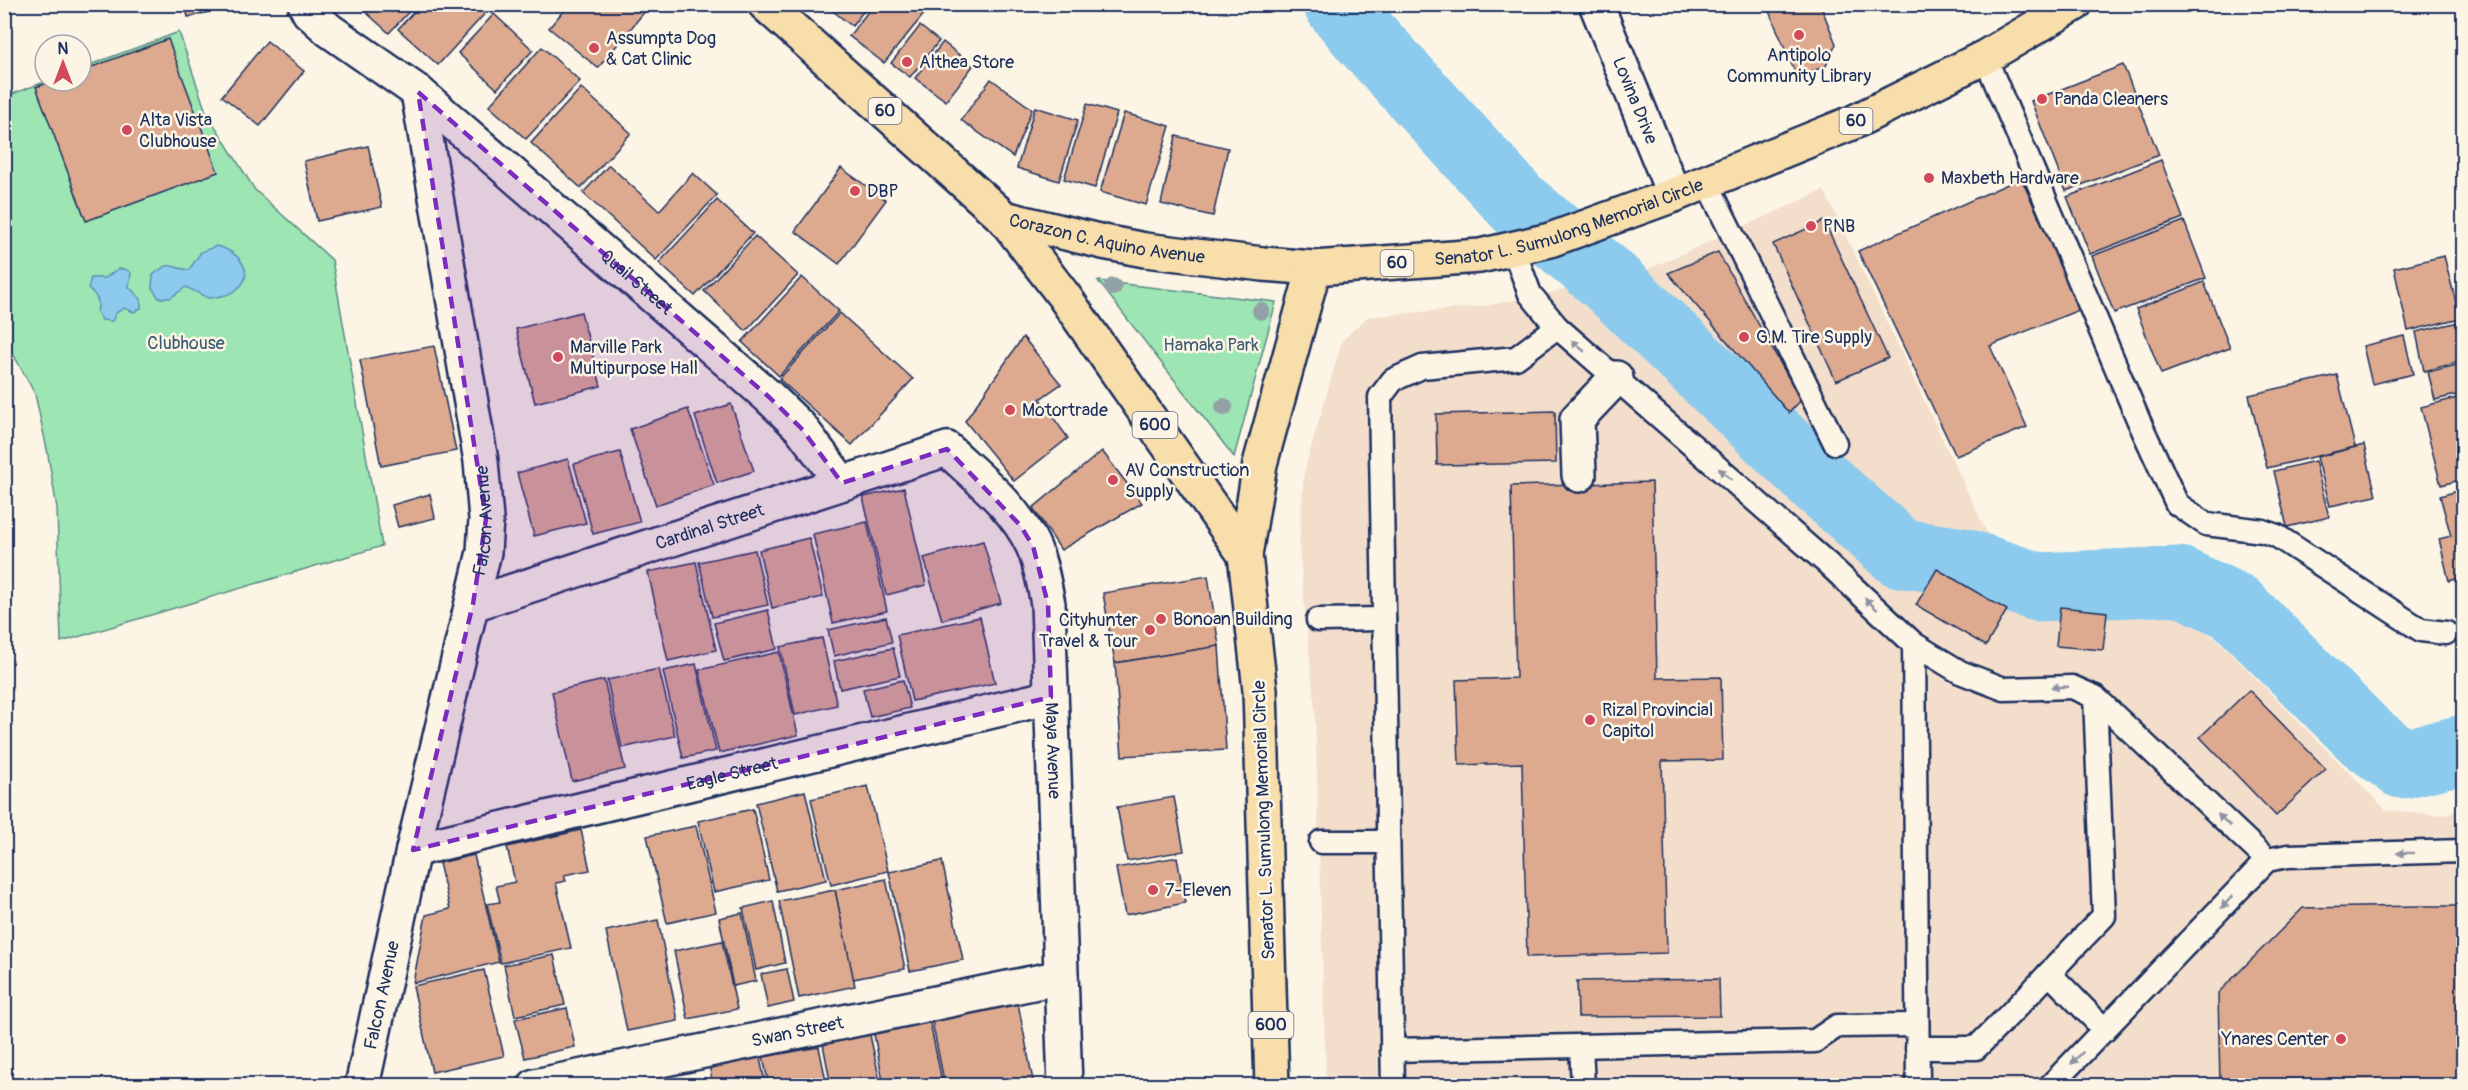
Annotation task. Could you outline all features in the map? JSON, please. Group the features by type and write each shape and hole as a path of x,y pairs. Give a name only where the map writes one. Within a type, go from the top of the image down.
{"main road":[{"name":"Corazon C. Aquino Avenue","path":"765,4 1004,218 1145,250 1314,268"},
{"name":"Senator L. Sumulong Memorial Circle","path":"1272,1086 1260,690 1245,555 1260,465 1314,268 1480,256 1550,240 1707,183 1854,122 1985,57 2069,6"},
{"name":"Senator L. Sumulong Memorial Circle","path":"1004,218 1064,296 1245,555"}],"street":[{"path":"305,4 309,12 329,30 418,92"},
{"name":"Lovina Drive","path":"1596,4 1674,195"},
{"name":"Quail Street","path":"418,92 769,397 801,428 842,483"},
{"name":"Falcon Avenue","path":"362,1086 413,850 484,552 485,493 418,92"},
{"path":"1579,475 1577,419 1616,378"},
{"name":"Cardinal Street","path":"473,603 947,449"},
{"name":"Maya Avenue","path":"947,449 1004,503 1033,546 1043,576 1048,603 1065,1086"},
{"name":"Eagle Street","path":"413,850 1051,697"},
{"name":"Swan Street","path":"535,1086 1061,977"}],"lane":[{"path":"1985,57 2176,504 2206,524 2263,531 2277,536 2421,630 2446,633"},
{"path":"1707,183 1835,443"},
{"path":"1513,248 1530,294 1557,327 1828,564 1914,644 1959,672 2004,689 2072,687 2095,697 2267,860"},
{"path":"1393,1086 1380,397 1393,380 1422,367 1516,358 1557,327"},
{"path":"1318,620 1384,619"},
{"path":"1914,644 1918,1086"},
{"path":"1917,1048 1976,1048 2029,997 2104,916 2095,697"},
{"path":"1321,842 1388,842"},
{"path":"2050,1086 2267,860 2288,856 2463,851"},
{"path":"2049,973 2105,1030"},
{"path":"1392,1050 1815,1041 1837,1026 1917,1025"},
{"path":"1581,1046 1583,1086"}],"highlighted area":[{"path":"418,92 769,397 801,428 842,483 947,449 1020,525 1033,546 1048,604 1051,697 413,850 473,604 486,519"}],"shaded area":[{"path":"1824,190 2002,564 1890,524 1635,275"},
{"path":"1587,282 1881,553 1900,562 1937,566 2016,597 2104,607 2175,610 2217,639 2386,810 2442,815 2463,809 2463,1085 1326,1086 1315,712 1299,548 1304,472 1342,341 1367,317 1485,306 1550,293"}],"green space":[{"name":"Clubhouse","path":"179,32 206,112 255,190 332,260 382,546 61,642 57,508 47,449 35,394 5,339 4,97 33,86 33,93 93,93 93,64"},
{"name":"Hamaka Park","path":"1098,281 1276,302 1234,457"}],"water":[{"path":"216,246 231,252 245,269 243,283 236,290 226,295 208,298 186,287 170,298 159,298 152,288 153,275 167,266 189,270 201,252"},
{"path":"118,269 125,269 131,273 129,287 141,299 141,308 134,312 124,308 116,313 112,321 102,320 97,312 97,299 88,289 91,278 105,278"}],"building":[{"path":"185,4 242,4 188,17"},
{"path":"357,4 416,4 389,33"},
{"path":"421,4 484,4 489,9 438,65 398,29"},
{"name":"Assumpta Dog & Cat Clinic","path":"569,4 651,4 598,68 549,28"},
{"path":"824,4 869,4 852,26"},
{"path":"874,4 912,4 924,14 884,63 849,36"},
{"path":"1766,4 1820,4 1836,44 1826,66 1797,77"},
{"path":"494,14 533,50 497,89 458,53"},
{"path":"920,26 939,41 910,77 891,63"},
{"name":"Alta Vista Clubhouse","path":"168,39 218,172 86,221 38,93 93,93 93,67"},
{"path":"267,41 304,71 260,126 222,96"},
{"path":"943,42 973,66 946,101 915,78"},
{"path":"542,47 580,81 526,139 489,106"},
{"path":"2123,65 2159,155 2066,191 2031,101"},
{"path":"991,79 1032,109 1013,157 961,120"},
{"path":"581,88 631,133 581,188 531,143"},
{"path":"1087,104 1117,113 1095,188 1064,179"},
{"path":"1035,107 1078,120 1059,181 1017,168"},
{"path":"1124,113 1170,126 1146,205 1100,192"},
{"path":"1176,136 1228,148 1213,216 1161,204"},
{"path":"368,146 382,207 317,221 304,161"},
{"path":"2161,160 2183,218 2090,254 2067,197"},
{"path":"609,165 659,211 693,173 717,195 656,260 583,193"},
{"path":"841,168 886,200 839,264 795,231"},
{"path":"2021,178 2081,309 1990,346 2027,427 1956,456 1858,251"},
{"path":"717,200 753,233 695,296 659,263"},
{"path":"1824,221 1888,358 1836,381 1773,244"},
{"path":"2184,221 2206,278 2114,313 2092,256"},
{"path":"755,236 798,275 746,331 704,291"},
{"name":"G.M. Tire Supply","path":"1718,252 1801,400 1789,413 1668,273"},
{"path":"2444,256 2460,318 2408,331 2394,268"},
{"path":"802,277 839,311 779,376 742,342"},
{"path":"2204,282 2230,348 2161,374 2136,309"},
{"name":"Marville Park Multipurpose Hall","path":"581,312 601,386 535,403 516,329"},
{"path":"840,313 913,379 852,445 779,379"},
{"path":"2459,322 2464,342 2464,361 2424,371 2416,332"},
{"path":"2404,336 2413,374 2372,384 2363,346"},
{"name":"Motortrade","path":"1023,337 1061,384 1040,399 1068,438 1014,481 965,421"},
{"path":"434,346 456,451 381,466 360,360"},
{"path":"2461,364 2464,393 2435,400 2428,372"},
{"path":"2337,375 2355,447 2267,468 2249,395"},
{"path":"2457,398 2464,425 2464,479 2441,485 2421,407"},
{"path":"731,404 754,471 717,483 695,416"},
{"path":"688,409 714,485 656,505 630,429"},
{"path":"1555,411 1556,463 1437,465 1436,414"},
{"path":"2364,445 2376,496 2330,506 2317,457"},
{"path":"1102,451 1142,503 1061,550 1033,508"},
{"path":"620,452 640,522 593,534 574,464"},
{"path":"568,459 586,523 534,536 517,473"},
{"path":"2315,461 2329,517 2287,527 2274,471"},
{"name":"Rizal Provincial Capitol","path":"1652,482 1657,678 1721,677 1723,760 1662,761 1667,953 1527,957 1522,763 1459,765 1456,680 1516,678 1511,486"},
{"path":"904,488 926,585 886,595 863,497"},
{"path":"2464,489 2464,583 2462,577 2449,581 2439,539 2451,536 2440,496"},
{"path":"430,494 435,518 398,527 392,505"},
{"path":"867,522 887,611 833,623 813,534"},
{"path":"809,538 823,597 772,608 759,550"},
{"path":"983,541 1001,603 942,620 924,558"},
{"path":"755,550 768,605 712,617 699,562"},
{"path":"696,562 716,650 668,661 648,572"},
{"path":"1937,569 2007,610 1986,646 1916,605"},
{"name":"Bonoan Building","path":"1208,576 1219,646 1115,663 1103,593"},
{"path":"2060,607 2107,612 2103,650 2056,646"},
{"path":"768,610 777,649 724,661 714,623"},
{"path":"886,617 892,642 834,656 828,630"},
{"path":"980,617 995,683 912,701 897,635"},
{"path":"822,638 837,705 795,715 780,647"},
{"path":"1219,646 1226,750 1122,756 1115,663"},
{"path":"893,648 900,676 840,689 834,661"},
{"path":"779,652 798,735 719,753 699,670"},
{"path":"696,664 716,751 683,758 663,671"},
{"path":"659,669 675,736 622,748 607,680"},
{"path":"604,680 625,769 572,781 552,692"},
{"path":"903,680 910,708 870,717 863,689"},
{"path":"2249,690 2326,769 2276,816 2200,737"},
{"path":"868,786 888,871 831,885 811,799"},
{"path":"805,791 826,880 777,891 756,803"},
{"path":"1174,797 1184,851 1127,861 1117,807"},
{"path":"753,809 769,880 714,892 698,821"},
{"path":"696,826 716,912 667,923 647,836"},
{"path":"581,830 590,870 564,875 566,881 556,883 571,948 501,963 487,904 500,902 496,886 515,882 507,847"},
{"path":"474,855 499,962 413,983 426,915 450,909 439,863"},
{"path":"1177,857 1185,903 1125,915 1116,868"},
{"path":"942,861 963,960 910,971 889,872"},
{"path":"886,879 905,969 853,979 835,890"},
{"path":"835,890 855,986 799,998 779,901"},
{"path":"773,901 785,963 756,970 743,908"},
{"name":"Ynares Center","path":"2464,906 2464,1086 2220,1086 2218,993 2303,908"},
{"path":"742,913 756,981 733,986 719,918"},
{"path":"658,920 678,1021 627,1031 606,931"},
{"path":"722,941 737,1009 688,1019 674,951"},
{"path":"554,955 565,1005 515,1016 504,965"},
{"path":"787,969 794,1002 768,1008 761,974"},
{"path":"484,970 504,1056 432,1072 413,986"},
{"path":"1719,979 1720,1016 1578,1017 1577,981"},
{"path":"1017,998 1034,1086 945,1086 931,1016"},
{"path":"567,1008 575,1047 525,1058 515,1019"},
{"path":"929,1018 943,1086 884,1086 873,1029"},
{"path":"870,1035 881,1086 831,1086 823,1044"},
{"path":"819,1047 827,1086 769,1086 763,1057"},
{"path":"759,1054 766,1086 713,1086 709,1064"}],"waterway":[{"path":"1338,4 1367,39 1518,204 1606,278 1822,484 1900,553 1962,562 2038,587 2179,581 2235,607 2366,737 2402,764 2464,749"}],"place":[{"name":"Antipolo Community Library","path":"1799,35"},
{"name":"Assumpta Dog & Cat Clinic","path":"594,48"},
{"name":"Althea Store","path":"907,62"},
{"name":"Panda Cleaners","path":"2042,99"},
{"name":"Alta Vista Clubhouse","path":"127,130"},
{"name":"Maxbeth Hardware","path":"1929,178"},
{"name":"DBP","path":"855,191"},
{"name":"PNB","path":"1811,226"},
{"name":"G.M. Tire Supply","path":"1744,337"},
{"name":"Marville Park Multipurpose Hall","path":"558,357"},
{"name":"Motortrade","path":"1010,410"},
{"name":"AV Construction Supply","path":"1113,480"},
{"name":"Bonoan Building","path":"1161,619"},
{"name":"Cityhunter Travel & Tour","path":"1150,630"},
{"name":"Rizal Provincial Capitol","path":"1590,720"},
{"name":"7-Eleven","path":"1153,890"},
{"name":"Ynares Center","path":"2341,1039"}]}
